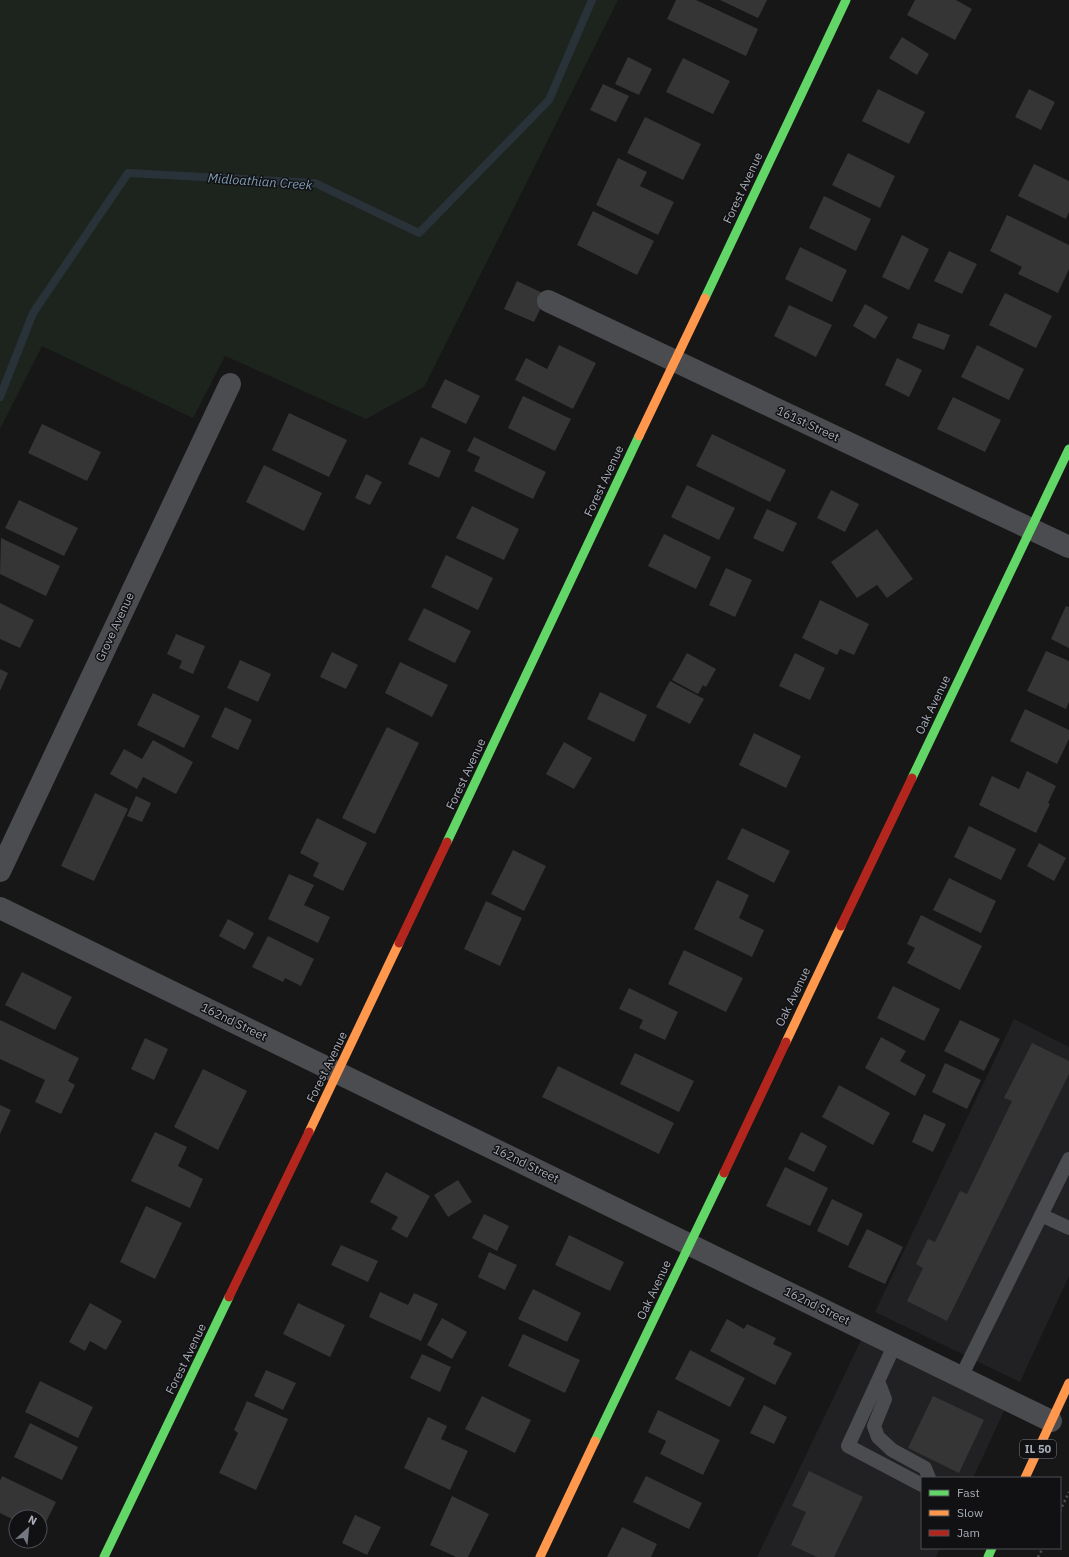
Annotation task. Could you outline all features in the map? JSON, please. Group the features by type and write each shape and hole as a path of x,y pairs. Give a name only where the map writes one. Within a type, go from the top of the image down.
{"street":[{"name":"Forest Avenue","path":"104,1557 337,1073 846,0"},
{"name":"161st Street","path":"548,301 1069,548"},
{"name":"Grove Avenue","path":"0,871 230,384"},
{"name":"Oak Avenue","path":"540,1557 1069,449"},
{"name":"162nd Street","path":"0,908 1051,1421"},
{"name":"IL 50","path":"1025,1477 1069,1383"}],"lane":[{"path":"961,1377 1069,1158"},
{"path":"1041,1215 1069,1228"},
{"path":"895,1344 848,1446 921,1483"},
{"path":"878,1381 885,1399 874,1426 878,1437 892,1450 925,1468 929,1477"}],"path":[{"path":"1061,1509 1069,1492"}],"shaded area":[{"path":"0,0 618,0 424,387 366,419 225,356 193,418 42,346 0,429"},
{"path":"1014,1019 1069,1047 1069,1276 1020,1382 875,1312"},
{"path":"863,1336 1005,1409 973,1477 921,1477 921,1549 940,1549 936,1557 757,1557"}],"building":[{"path":"676,0 696,0 758,29 746,56 667,19"},
{"path":"720,0 767,0 758,18"},
{"path":"915,0 956,0 972,9 955,40 907,15"},
{"path":"902,37 929,54 917,75 889,58"},
{"path":"628,57 652,69 639,95 615,84"},
{"path":"683,58 730,81 713,114 666,92"},
{"path":"603,84 629,96 616,122 590,110"},
{"path":"878,89 925,112 909,144 862,121"},
{"path":"1029,89 1055,102 1041,130 1015,117"},
{"path":"645,117 701,144 683,180 627,153"},
{"path":"848,153 895,176 880,208 832,185"},
{"path":"618,158 647,172 640,186 674,202 658,235 596,205"},
{"path":"1034,164 1069,181 1069,212 1066,219 1018,196"},
{"path":"824,196 871,219 856,251 809,228"},
{"path":"593,211 654,241 637,275 577,245"},
{"path":"1007,215 1069,245 1069,269 1058,293 1018,274 1022,267 990,251"},
{"path":"902,235 929,249 909,290 882,277"},
{"path":"800,247 847,270 832,302 785,279"},
{"path":"949,251 977,264 962,294 934,281"},
{"path":"517,281 547,295 534,322 504,309"},
{"path":"1005,293 1052,316 1036,348 989,325"},
{"path":"865,304 888,317 875,339 853,326"},
{"path":"789,305 832,325 816,357 774,336"},
{"path":"918,323 950,335 944,350 912,338"},
{"path":"559,345 596,363 573,409 515,380 526,358 547,369"},
{"path":"977,345 1024,369 1009,400 961,377"},
{"path":"897,358 922,370 909,397 885,385"},
{"path":"445,379 480,396 466,424 431,407"},
{"path":"523,396 571,419 555,451 508,428"},
{"path":"953,397 1001,420 985,452 937,429"},
{"path":"289,413 347,440 329,477 272,450"},
{"path":"42,424 101,452 87,481 28,453"},
{"path":"712,434 786,470 770,502 696,466"},
{"path":"421,437 451,451 439,478 408,464"},
{"path":"474,437 546,472 533,499 474,471 480,457 467,451"},
{"path":"264,465 322,493 304,531 246,502"},
{"path":"366,474 382,482 370,505 355,498"},
{"path":"687,485 735,508 719,540 671,517"},
{"path":"831,490 859,504 845,532 817,518"},
{"path":"19,500 78,528 64,556 5,528"},
{"path":"472,506 519,529 504,560 456,538"},
{"path":"767,509 797,523 783,552 753,538"},
{"path":"877,529 913,579 887,598 877,585 857,598 831,562"},
{"path":"664,534 711,557 696,589 648,566"},
{"path":"1,538 60,566 46,596 0,574"},
{"path":"446,555 493,578 478,610 431,587"},
{"path":"726,568 752,580 735,617 709,605"},
{"path":"820,600 869,624 854,655 840,649 837,655 802,638"},
{"path":"0,603 34,620 20,648 0,639"},
{"path":"1066,606 1069,607 1069,648 1051,639"},
{"path":"424,608 471,631 455,663 408,640"},
{"path":"176,634 205,646 193,674 179,668 182,661 167,654"},
{"path":"1046,651 1069,661 1069,702 1066,709 1027,691"},
{"path":"332,652 358,665 346,689 320,677"},
{"path":"687,653 716,669 706,687 703,685 698,694 672,680"},
{"path":"795,653 825,668 810,700 779,686"},
{"path":"240,660 271,674 258,702 227,688"},
{"path":"400,662 448,685 432,717 385,693"},
{"path":"0,669 8,673 0,691"},
{"path":"670,681 704,699 690,724 656,707"},
{"path":"600,692 647,715 634,742 587,719"},
{"path":"153,693 200,716 184,748 137,725"},
{"path":"225,707 252,720 238,750 211,737"},
{"path":"1025,709 1069,730 1069,739 1057,764 1010,741"},
{"path":"387,727 419,743 375,834 342,818"},
{"path":"754,733 801,756 786,788 739,765"},
{"path":"153,740 193,762 176,794 143,777 137,789 110,774 124,749 142,759"},
{"path":"564,742 592,758 574,789 546,774"},
{"path":"1027,771 1056,786 1048,803 1050,804 1036,833 979,805 992,776 1019,789"},
{"path":"95,793 128,809 94,881 61,866"},
{"path":"136,796 151,803 142,822 127,816"},
{"path":"317,818 367,843 343,891 313,876 319,863 300,853"},
{"path":"969,826 1016,849 1001,880 954,857"},
{"path":"742,828 790,851 774,883 727,859"},
{"path":"1039,843 1066,858 1054,881 1027,866"},
{"path":"513,850 546,866 524,911 491,894"},
{"path":"289,874 314,885 304,905 330,917 318,943 268,919"},
{"path":"949,878 996,901 981,933 933,910"},
{"path":"717,880 749,895 739,918 764,930 752,957 694,929"},
{"path":"486,901 522,918 500,966 464,949"},
{"path":"921,915 982,946 960,990 907,963 915,948 907,944"},
{"path":"228,919 254,933 245,950 219,936"},
{"path":"268,936 314,959 301,986 285,978 283,982 252,967"},
{"path":"684,950 743,978 726,1012 668,984"},
{"path":"22,972 72,997 55,1030 5,1005"},
{"path":"893,986 940,1009 924,1041 877,1018"},
{"path":"629,988 678,1012 665,1040 639,1028 643,1020 619,1009"},
{"path":"0,1020 79,1058 68,1081 75,1085 61,1114 35,1102 45,1080 0,1059"},
{"path":"960,1020 1000,1039 984,1071 944,1051"},
{"path":"881,1037 906,1051 900,1061 926,1075 915,1096 865,1068"},
{"path":"145,1038 168,1049 154,1080 131,1069"},
{"path":"1032,1043 1069,1061 1069,1074 947,1321 907,1301 923,1268 916,1264 928,1239 935,1242 960,1191 967,1194 1012,1101 1004,1098"},
{"path":"635,1053 694,1081 679,1112 620,1084"},
{"path":"945,1063 981,1080 967,1109 932,1092"},
{"path":"558,1066 674,1123 659,1154 542,1097"},
{"path":"203,1069 247,1091 218,1150 174,1127"},
{"path":"839,1085 890,1113 873,1145 822,1117"},
{"path":"0,1105 11,1110 0,1134"},
{"path":"924,1114 946,1124 933,1152 912,1142"},
{"path":"155,1132 187,1147 178,1166 203,1179 190,1208 131,1181"},
{"path":"801,1132 827,1146 814,1172 788,1159"},
{"path":"785,1167 828,1188 810,1226 766,1206"},
{"path":"386,1172 430,1196 407,1238 391,1229 398,1217 370,1202"},
{"path":"458,1180 472,1202 448,1217 434,1195"},
{"path":"832,1199 863,1214 848,1246 817,1231"},
{"path":"146,1206 182,1223 155,1279 120,1262"},
{"path":"484,1214 509,1226 497,1251 472,1238"},
{"path":"867,1229 903,1247 885,1284 848,1267"},
{"path":"569,1235 624,1262 610,1291 555,1265"},
{"path":"341,1245 378,1261 368,1282 331,1265"},
{"path":"489,1252 517,1265 505,1290 478,1277"},
{"path":"533,1289 581,1313 567,1342 518,1319"},
{"path":"380,1292 408,1305 414,1293 438,1304 421,1341 369,1317"},
{"path":"90,1303 122,1321 106,1350 90,1341 85,1351 69,1342"},
{"path":"298,1303 345,1325 330,1357 283,1334"},
{"path":"442,1318 467,1332 452,1359 427,1345"},
{"path":"727,1319 744,1329 747,1324 776,1338 773,1344 792,1353 775,1385 710,1351"},
{"path":"523,1334 580,1360 565,1393 508,1366"},
{"path":"690,1350 745,1378 730,1407 675,1379"},
{"path":"422,1354 451,1367 440,1392 410,1378"},
{"path":"266,1370 296,1383 283,1410 254,1396"},
{"path":"40,1381 93,1407 78,1438 25,1412"},
{"path":"482,1396 531,1420 515,1453 465,1429"},
{"path":"933,1396 984,1420 959,1473 908,1448"},
{"path":"247,1401 288,1419 256,1490 219,1473 238,1433 234,1430"},
{"path":"764,1405 787,1417 774,1444 750,1433"},
{"path":"658,1410 720,1440 703,1475 660,1454 666,1441 648,1432"},
{"path":"428,1417 447,1426 441,1439 468,1451 450,1490 404,1468"},
{"path":"30,1423 78,1447 62,1480 14,1457"},
{"path":"809,1471 863,1497 834,1557 817,1557 791,1545 806,1512 792,1506"},
{"path":"2,1476 56,1502 48,1518 48,1509 8,1509 8,1517 0,1513 0,1481"},
{"path":"646,1476 702,1503 689,1529 633,1502"},
{"path":"452,1496 489,1514 468,1557 456,1557 430,1545"},
{"path":"355,1515 381,1527 367,1555 342,1543"},
{"path":"622,1527 657,1544 651,1557 607,1557"}],"waterway":[{"name":"Midloathian Creek","path":"0,397 33,313 128,173 315,183 419,233 549,100 592,0"}],"traffic: fast":[{"path":"705,298 846,0"},
{"path":"447,842 639,436"},
{"path":"912,778 1069,449"},
{"path":"595,1441 724,1173"},
{"path":"104,1557 229,1297"},
{"path":"988,1557 992,1549"}],"traffic: slow":[{"path":"639,436 705,298"},
{"path":"786,1042 841,926"},
{"path":"309,1132 399,943"},
{"path":"1025,1477 1069,1383"},
{"path":"540,1557 595,1441"}],"traffic: jam":[{"path":"841,926 912,778"},
{"path":"399,943 447,842"},
{"path":"724,1173 786,1042"},
{"path":"229,1297 309,1132"}]}
